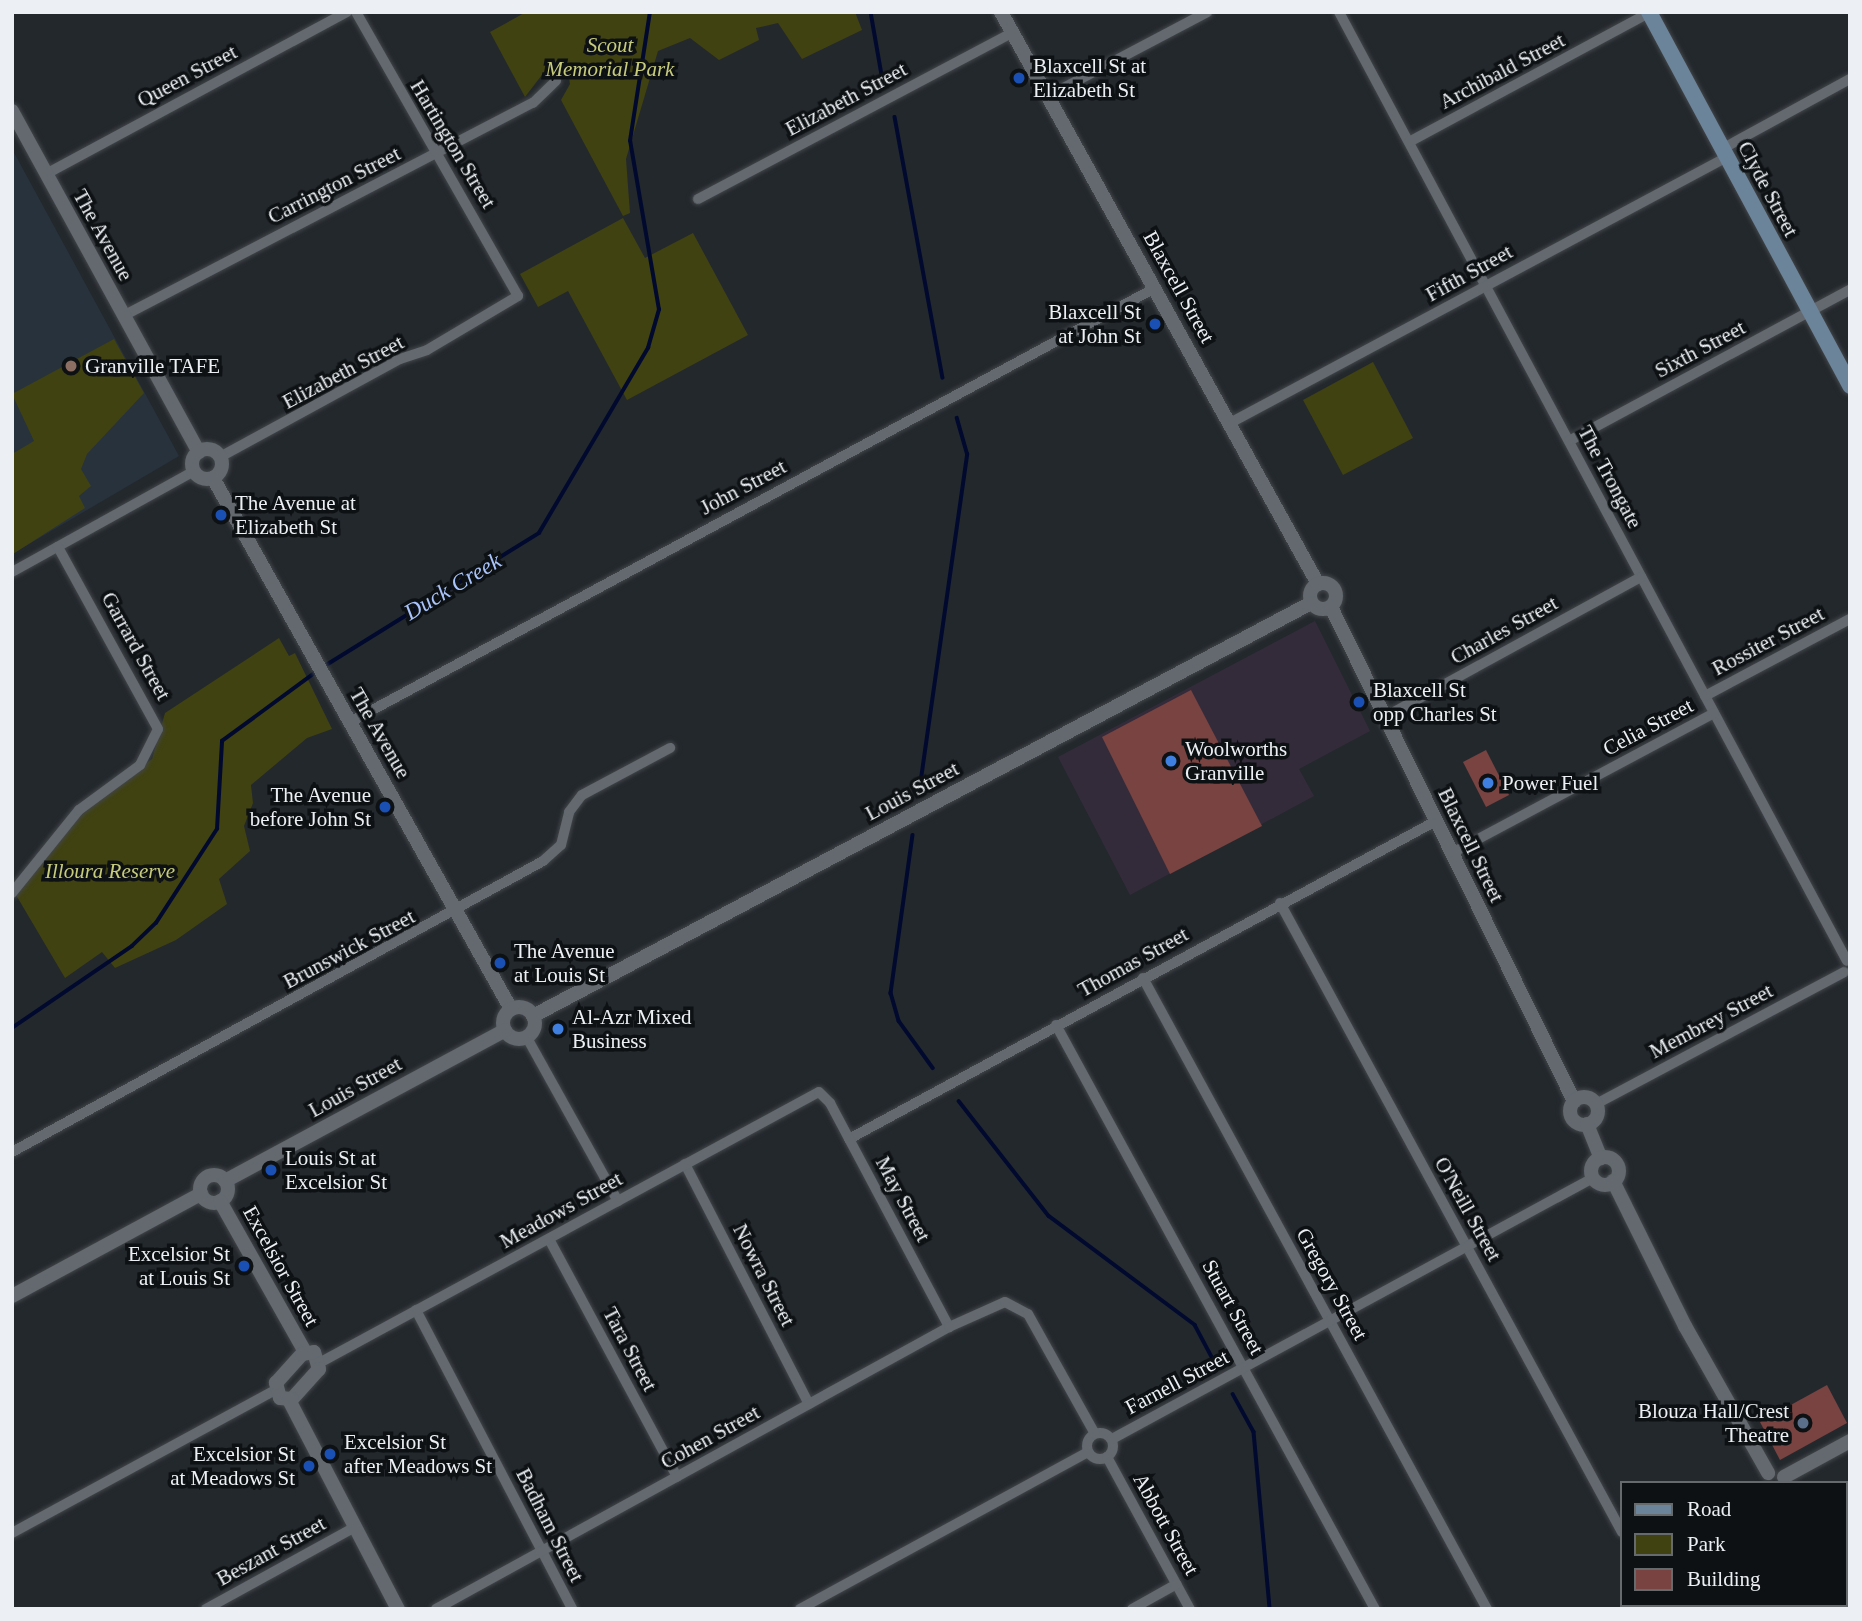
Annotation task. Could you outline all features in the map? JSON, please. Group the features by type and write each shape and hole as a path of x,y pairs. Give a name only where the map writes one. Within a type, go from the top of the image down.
{"main road":[{"name":"Clyde Street","path":"1649,13 1850,386"}],"street":[{"name":"Queen Street","path":"46,174 347,12"},
{"name":"Hartington Street","path":"356,12 435,154 519,296"},
{"name":"Blaxcell Street","path":"1001,12 1318,584"},
{"path":"1048,96 1207,12"},
{"name":"The Trongate","path":"1339,12 1848,967"},
{"name":"Archibald Street","path":"1409,142 1649,13"},
{"name":"Elizabeth Street","path":"698,199 1012,33"},
{"name":"Fifth Street","path":"1230,423 1486,286 1725,153 1850,79"},
{"name":"Carrington Street","path":"123,316 533,103 556,81"},
{"name":"The Avenue","path":"12,111 199,452"},
{"name":"John Street","path":"350,722 1155,288"},
{"name":"Sixth Street","path":"1569,441 1850,290"},
{"name":"Elizabeth Street","path":"220,457 400,359 436,345 519,296"},
{"path":"12,572 194,471 199,452 213,451 220,457 222,467 213,478 201,478 194,471"},
{"name":"The Avenue","path":"213,478 511,1009"},
{"name":"Garrard Street","path":"12,893 79,810 140,765 158,729 58,547"},
{"name":"Charles Street","path":"1385,717 1642,577"},
{"path":"1318,584 1333,588 1331,607 1322,609 1311,603 1311,592 1318,584"},
{"name":"Louis Street","path":"533,1016 1311,603"},
{"name":"Blaxcell Street","path":"1331,607 1574,1101"},
{"name":"Rossiter Street","path":"1705,696 1850,619"},
{"name":"Celia Street","path":"1452,853 1714,713"},
{"name":"Brunswick Street","path":"12,1152 457,911 561,845 569,812 582,795 670,748"},
{"name":"Thomas Street","path":"849,1139 1280,903 1436,821"},
{"name":"O'Neill Street","path":"1280,903 1620,1528"},
{"name":"Membrey Street","path":"1596,1104 1848,967"},
{"name":"Gregory Street","path":"1143,978 1487,1609"},
{"path":"526,1036 517,1038 505,1030 503,1021 511,1009 526,1009 533,1016 526,1036 618,1201"},
{"name":"Stuart Street","path":"1056,1025 1375,1609"},
{"name":"Louis Street","path":"226,1181 505,1030"},
{"name":"May Street","path":"819,1092 849,1139 949,1327"},
{"name":"Meadows Street","path":"321,1362 819,1092"},
{"path":"1587,1124 1597,1116 1596,1104 1586,1097 1574,1101 1572,1117 1587,1124 1601,1158 1616,1165 1614,1181 1685,1326 1766,1478 1785,1480 1850,1441"},
{"path":"1601,1158 1592,1166 1593,1178 1602,1185 1614,1181"},
{"name":"Nowra Street","path":"685,1164 809,1404"},
{"path":"12,1296 201,1194 207,1177 226,1181 228,1192 220,1201 209,1202 201,1194"},
{"name":"Farnell Street","path":"1112,1439 1593,1178"},
{"name":"Excelsior Street","path":"220,1201 305,1352"},
{"name":"Tara Street","path":"549,1238 677,1477"},
{"name":"Cohen Street","path":"436,1609 949,1327 1004,1302 1028,1314 1095,1434"},
{"name":"Badham Street","path":"416,1310 572,1609"},
{"path":"12,1533 275,1390 305,1352 317,1353 321,1362 289,1400"},
{"path":"275,1390 289,1400 398,1609"},
{"path":"800,1609 1088,1452 1095,1434 1112,1439 1107,1457 1099,1460 1088,1452"},
{"name":"Abbott Street","path":"1107,1457 1190,1609"},
{"name":"Beszant Street","path":"206,1609 355,1527"},
{"path":"1132,1609 1177,1584"}],"shaded area":[{"name":"Granville TAFE","path":"12,149 179,456 12,554"},
{"path":"1315,621 1370,731 1299,769 1314,796 1130,895 1058,757"}],"green space":[{"name":"Scout Memorial Park","path":"526,12 855,12 862,30 802,59 778,23 756,28 759,40 719,60 690,38 658,51 626,159 630,213 623,216 561,100 570,84 568,72 548,67 525,97 490,32"},
{"path":"623,218 645,258 693,233 748,335 627,400 568,291 538,307 520,274"},
{"path":"114,339 144,393 87,454 81,469 91,486 79,496 85,508 13,554 12,454 34,441 12,394"},
{"path":"1373,362 1413,438 1343,475 1303,400"},
{"name":"Illoura Reserve","path":"279,638 289,656 295,653 332,729 307,738 251,785 253,803 244,826 250,851 219,879 227,904 176,940 115,968 102,952 65,978 16,895 85,810 152,759 165,713"}],"building":[{"name":"Woolworths Granville","path":"1191,690 1262,826 1170,874 1102,737"},
{"name":"Power Fuel","path":"1486,750 1509,795 1486,807 1463,762"},
{"name":"Blouza Hall/Crest Theatre","path":"1827,1385 1847,1423 1780,1460 1760,1422"}],"waterway":[{"name":"Duck Creek","path":"323,667 539,533 648,348 659,310 630,141 650,12"},
{"path":"871,12 883,81"},
{"path":"895,117 943,378"},
{"path":"920,786 967,454 957,418"},
{"name":"Duck Creek","path":"12,1028 132,946 156,923 217,829 222,741 316,672"},
{"path":"913,835 891,993 899,1021 933,1068"},
{"path":"959,1101 1049,1216 1195,1325 1214,1360"},
{"path":"1233,1394 1254,1432 1270,1609"}],"place":[{"name":"Blaxcell St at Elizabeth St","path":"1019,78"},
{"name":"Blaxcell St at John St","path":"1155,324"},
{"name":"Granville TAFE","path":"71,366"},
{"name":"The Avenue at Elizabeth St","path":"221,515"},
{"name":"Blaxcell St opp Charles St","path":"1359,702"},
{"name":"Woolworths Granville","path":"1171,761"},
{"name":"Power Fuel","path":"1488,783"},
{"name":"The Avenue before John St","path":"385,807"},
{"name":"The Avenue at Louis St","path":"500,963"},
{"name":"Al-Azr Mixed Business","path":"558,1029"},
{"name":"Louis St at Excelsior St","path":"271,1170"},
{"name":"Excelsior St at Louis St","path":"244,1266"},
{"name":"Blouza Hall/Crest Theatre","path":"1803,1423"},
{"name":"Excelsior St after Meadows St","path":"330,1454"},
{"name":"Excelsior St at Meadows St","path":"309,1466"}]}
